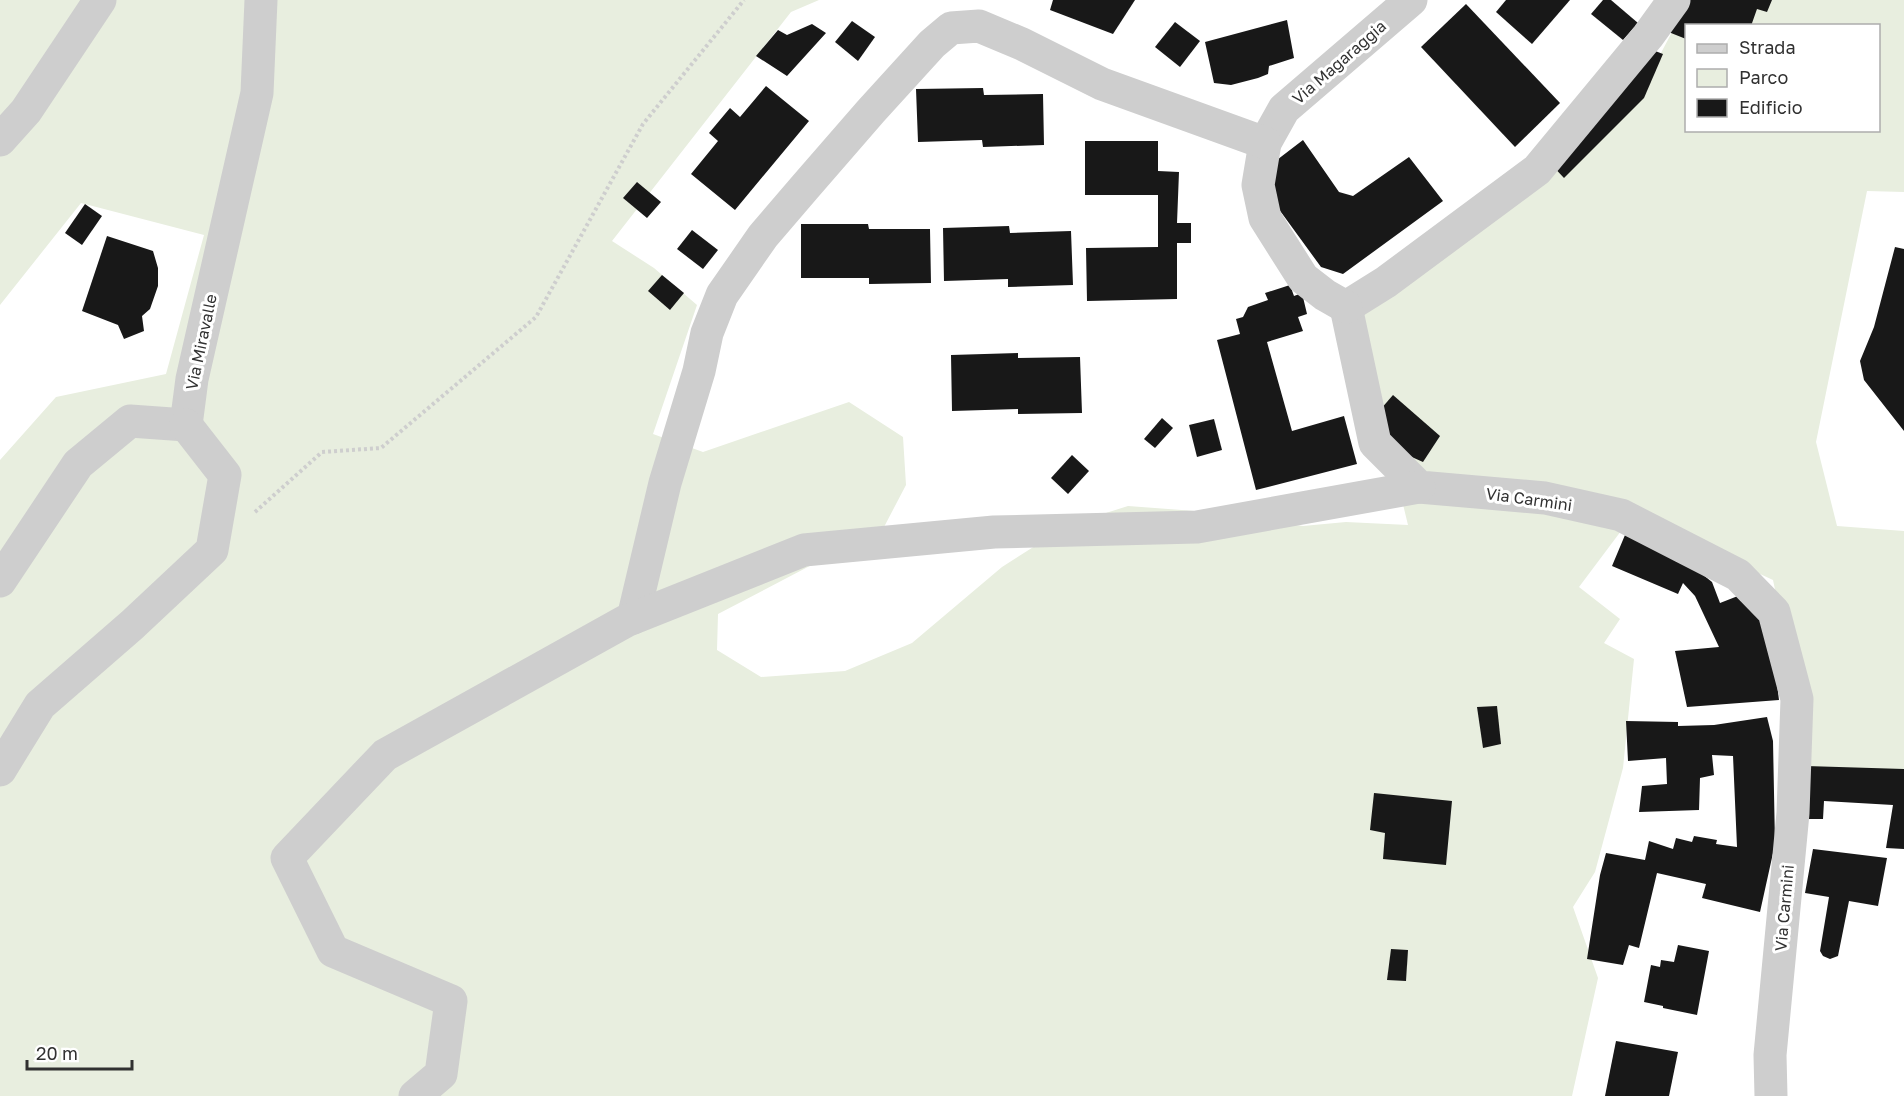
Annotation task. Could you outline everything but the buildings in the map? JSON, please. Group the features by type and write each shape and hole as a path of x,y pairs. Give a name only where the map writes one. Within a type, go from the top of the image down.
{"street":[{"path":"0,140 26,111 100,0"},
{"name":"Via Miravalle","path":"186,425 192,379 256,93 261,0"},
{"name":"Via Magaraggia","path":"1346,307 1303,278 1265,218 1258,185 1265,142 1284,109 1411,0"},
{"path":"1419,487 1376,443 1346,307 1386,282 1537,170 1648,36 1674,0"},
{"path":"633,618 666,483 699,371 707,333 722,295 763,236 812,178 932,44 951,28 979,26 1022,44 1102,84 1265,142"},
{"path":"0,581 78,464 130,421 186,425 225,475 212,550 132,625 40,705 0,770"},
{"name":"Via Carmini","path":"415,1096 441,1074 451,1001 333,951 287,858 385,755 633,618 804,550 994,532 1197,527 1419,487 1545,498 1621,515 1738,575 1774,612 1797,699 1792,813 1770,1055 1771,1096"}],"path":[{"path":"254,512 322,452 381,448 536,318 644,124 744,0"}],"green space":[{"path":"0,0 819,0 791,12 612,241 654,268 697,305 653,434 703,452 849,402 903,437 906,485 884,527 718,614 717,650 761,677 845,671 912,643 1002,567 1068,525 1128,506 1195,511 1303,526 1346,522 1408,525 1357,315 1635,102 1689,0 1904,0 1904,192 1867,191 1816,442 1837,526 1904,531 1904,774 1808,776 1802,717 1773,580 1633,515 1579,587 1620,619 1604,643 1634,659 1623,768 1595,872 1573,907 1598,978 1572,1096 0,1096 0,460 56,397 166,374 204,235 81,203 0,305"}]}
